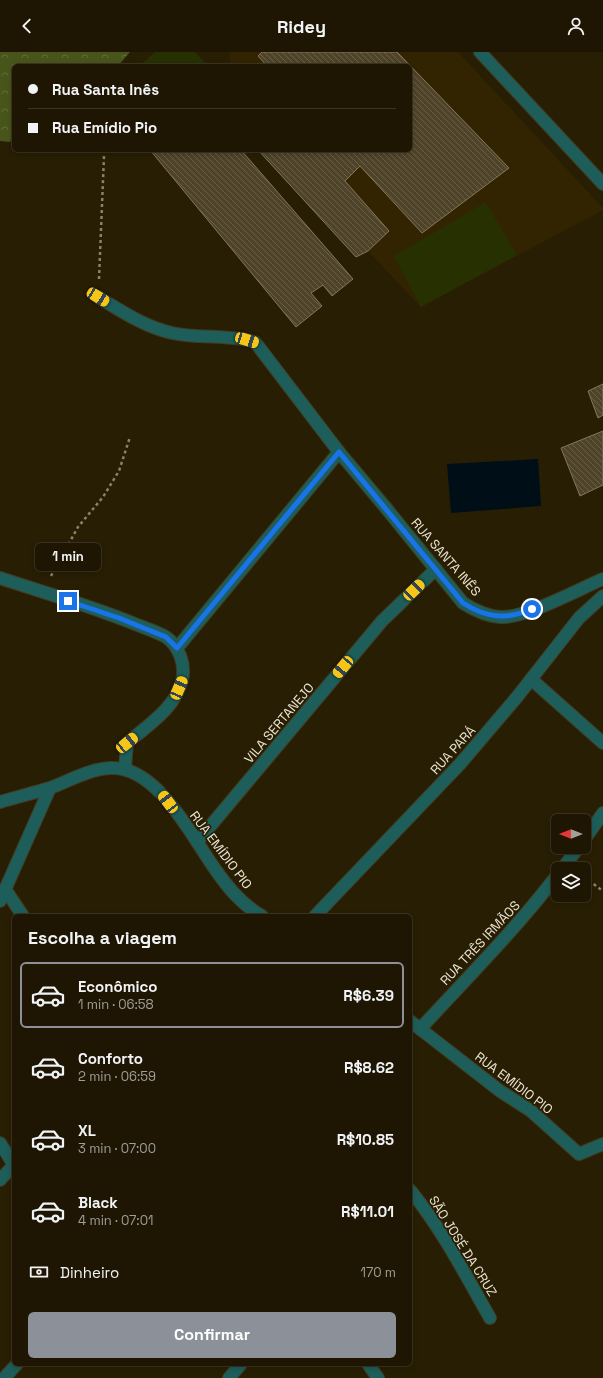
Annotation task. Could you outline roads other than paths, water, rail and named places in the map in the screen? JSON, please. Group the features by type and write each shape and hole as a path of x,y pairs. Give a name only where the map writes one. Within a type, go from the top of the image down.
{"street":[{"path":"480,52 603,184"},
{"name":"RUA SANTA INÊS","path":"98,297 132,318 171,333 210,338 239,338 255,342 339,452 463,603 475,611 500,617 519,615 603,578"},
{"path":"177,648 339,452"},
{"name":"VILA SERTANEJO","path":"197,842 382,621 436,569"},
{"path":"0,578 119,618 166,637 177,648 182,664 182,680 176,696 165,711 127,743 125,768 110,768 92,771 50,788 0,802"},
{"name":"RUA PARÁ","path":"317,914 460,764 531,679 579,618 603,596"},
{"path":"531,679 603,743"},
{"name":"RUA EMÍDIO PIO","path":"125,768 141,777 160,791 246,912"},
{"path":"0,901 50,788"},
{"path":"591,830 603,813"},
{"path":"567,862 574,854"},
{"name":"RUA TRÊS IRMÃOS","path":"415,1025 495,948 551,883"},
{"path":"5,890 22,914"},
{"name":"RUA EMÍDIO PIO","path":"415,1025 500,1091 531,1111 579,1154 603,1144"},
{"path":"0,1143 12,1162"},
{"path":"0,1180 12,1167"},
{"name":"SÃO JOSÉ DA CRUZ","path":"412,1192 423,1206 457,1259 490,1318"},
{"path":"4,1378 15,1366"},
{"path":"229,1378 239,1366"},
{"path":"369,1366 378,1378"}]}
